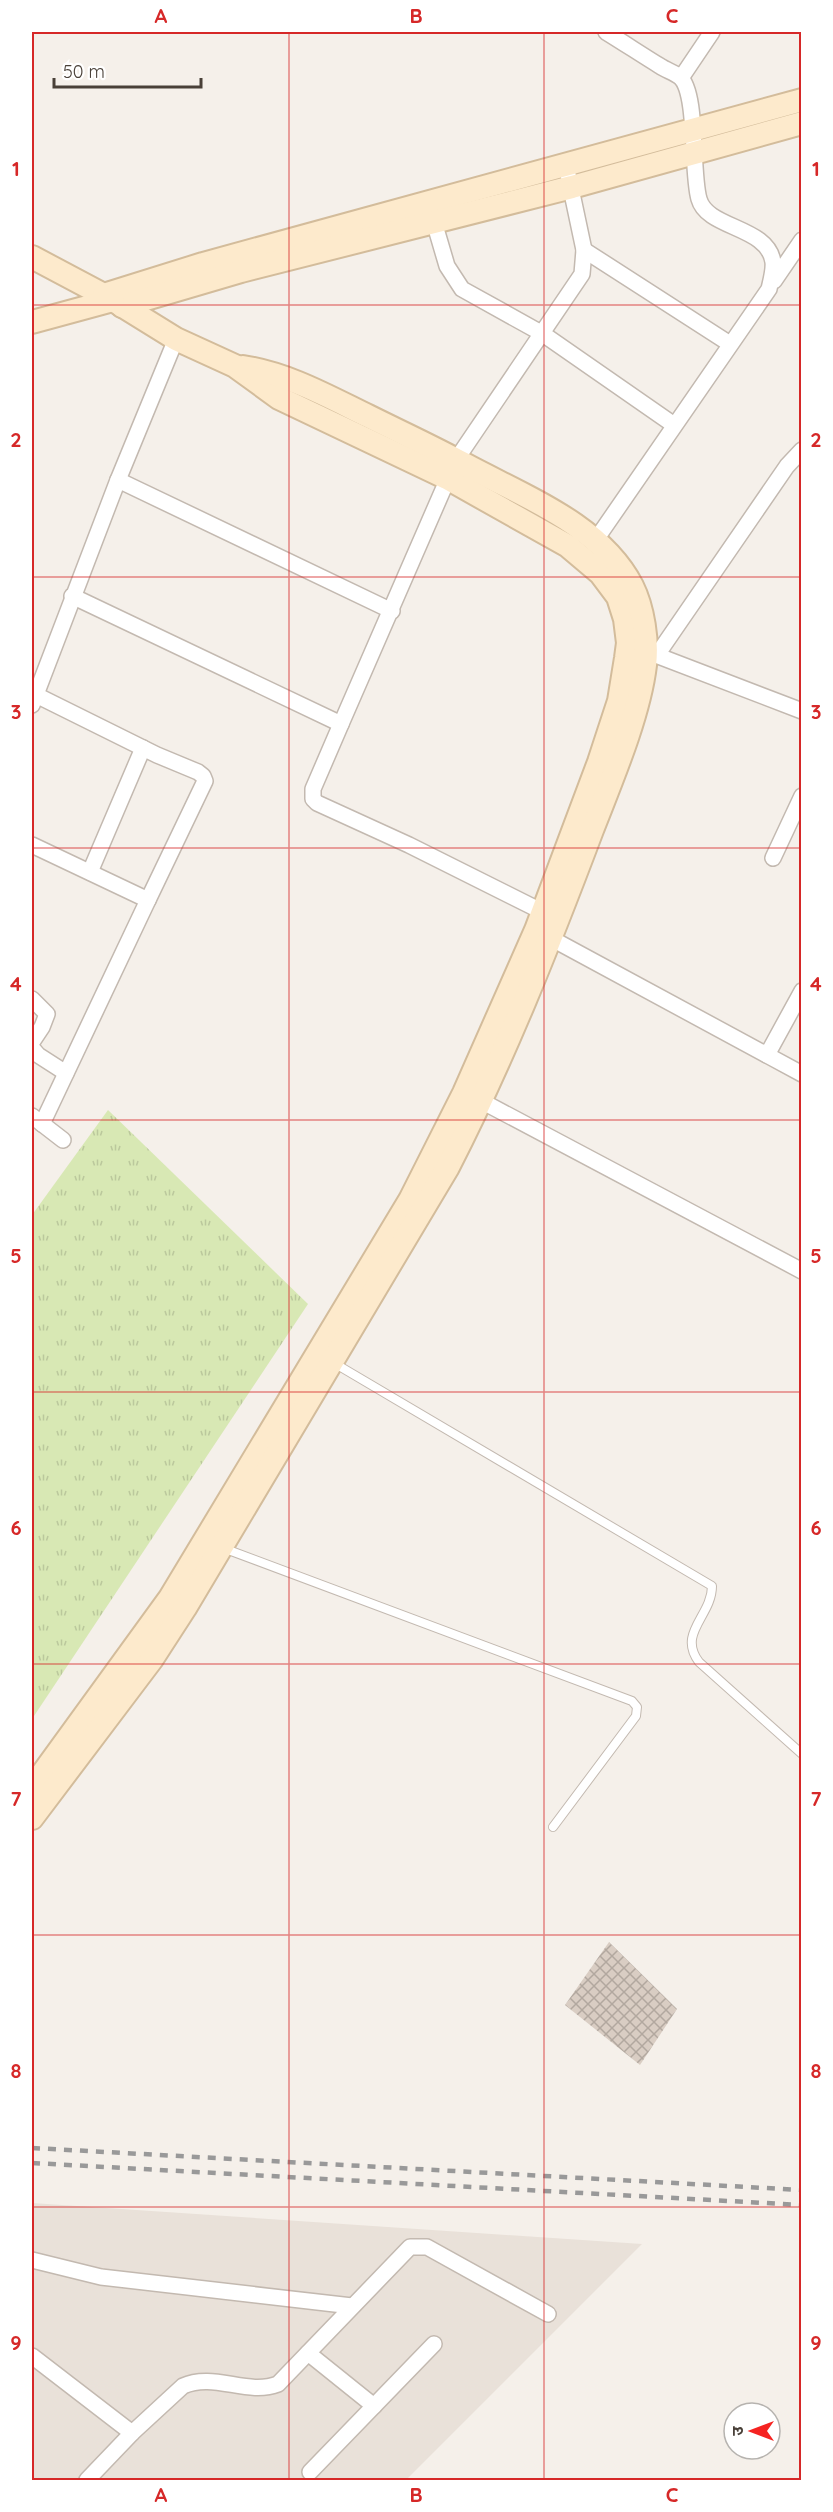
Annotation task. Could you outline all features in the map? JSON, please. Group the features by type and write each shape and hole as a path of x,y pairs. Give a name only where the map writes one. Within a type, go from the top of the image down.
{"main road":[{"path":"32,322 113,301 203,264 431,212 572,188 801,100"},
{"path":"431,212 566,165 801,123"},
{"path":"32,257 113,301 176,339 235,366 263,370 298,382 452,469 568,546 600,573 618,597 625,619 644,650"},
{"path":"32,1818 152,1659 216,1542 324,1358 448,1167 472,1097 543,927 616,768 639,696 644,650 642,618 634,589 620,564 566,519 452,469"},
{"path":"32,1788 170,1598 216,1542"}],"street":[{"path":"606,32 681,78 691,101 692,142 699,199 703,208 715,217 750,234 769,251 773,260 769,289"},
{"path":"681,78 712,32"},
{"path":"566,165 584,250 582,274 452,469 313,789 313,799 317,803 409,845 543,927 801,1074"},
{"path":"431,212 447,266 462,288 543,334 674,425"},
{"path":"595,541 801,240"},
{"path":"584,250 730,344"},
{"path":"63,1140 37,1120 66,1073 205,781 198,771 34,700 72,596 176,339"},
{"path":"801,450 644,650 801,711"},
{"path":"118,480 392,611"},
{"path":"72,596 341,724"},
{"path":"90,872 143,748"},
{"path":"772,858 801,796"},
{"path":"32,845 148,900"},
{"path":"767,1055 801,991"},
{"path":"32,999 47,1014 32,1042"},
{"path":"32,1048 38,1055 66,1073"},
{"path":"472,1097 801,1271"},
{"path":"87,2481 132,2433 183,2386 199,2380 271,2387 278,2384 410,2247 427,2247 548,2314"},
{"path":"32,2260 125,2281 352,2306"},
{"path":"310,2472 434,2344"},
{"path":"308,2353 374,2406"},
{"path":"32,2355 132,2433"}],"lane":[{"path":"324,1358 712,1586 712,1596 690,1642 692,1653 699,1662 801,1754"},
{"path":"216,1542 632,1701 637,1707 636,1716 553,1827"}],"shaded area":[{"path":"32,2203 642,2244 406,2480 32,2480"}],"green space":[{"path":"108,1110 308,1304 32,1719 32,1215"}],"building":[{"path":"609,1942 677,2009 640,2065 565,2005"}],"railway":[{"path":"32,2148 802,2190"},
{"path":"32,2163 802,2205"}]}
